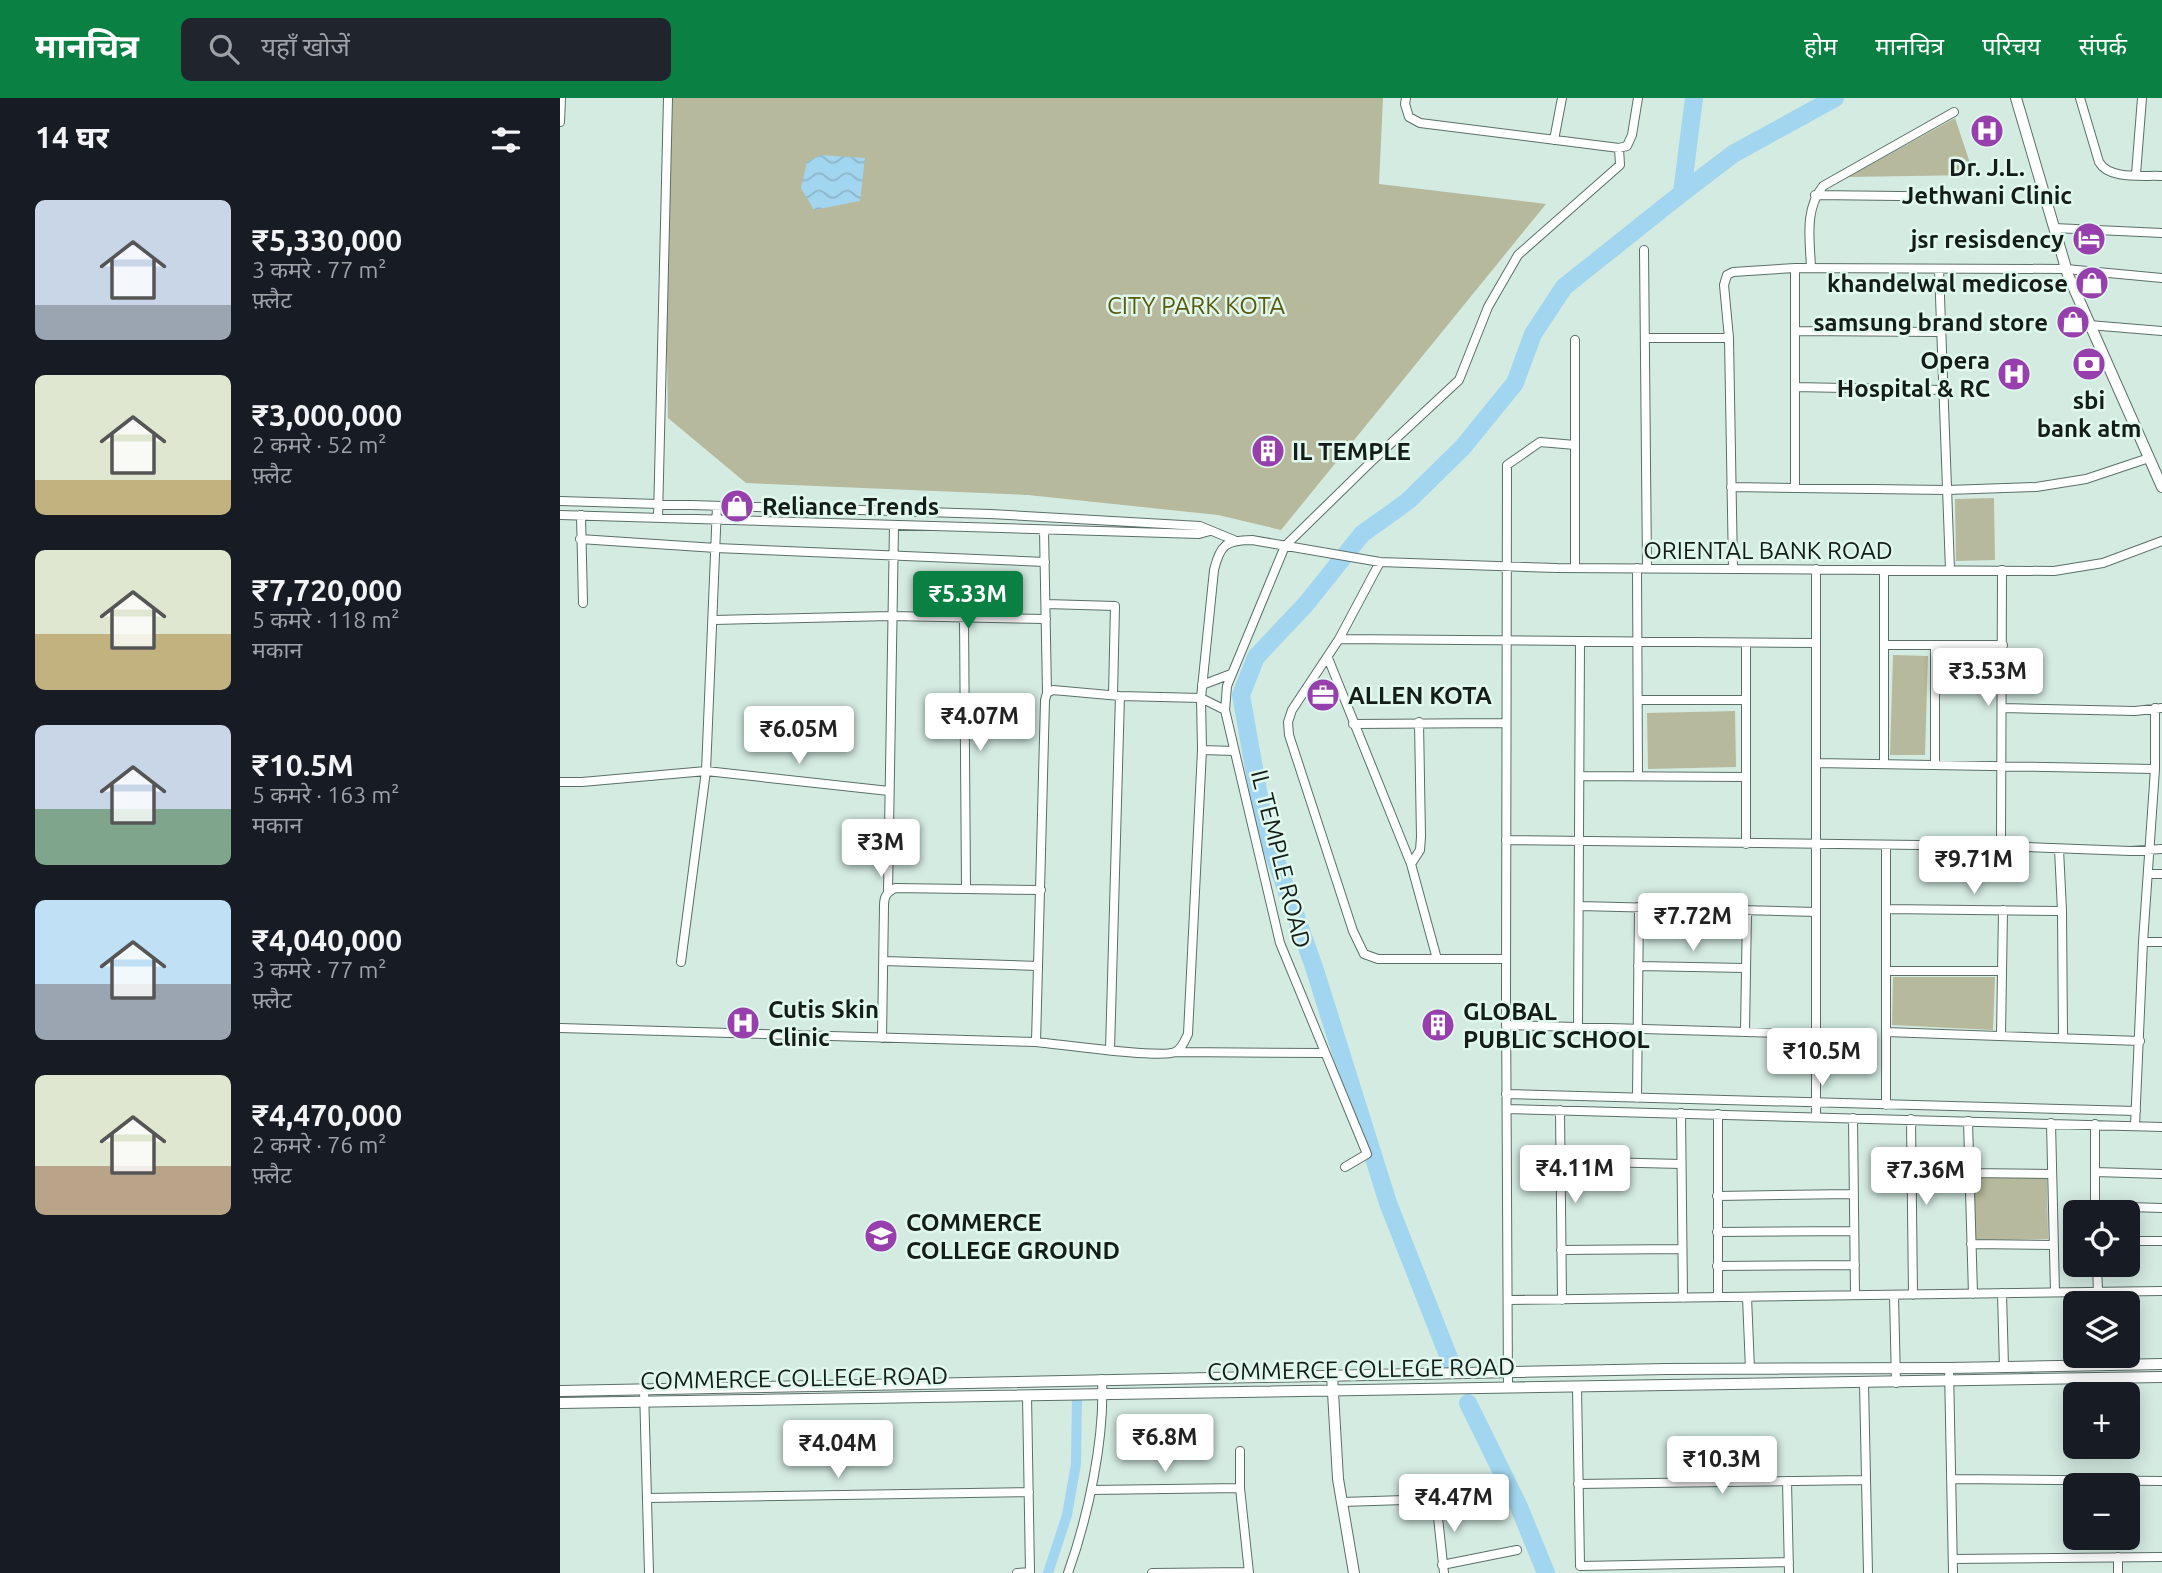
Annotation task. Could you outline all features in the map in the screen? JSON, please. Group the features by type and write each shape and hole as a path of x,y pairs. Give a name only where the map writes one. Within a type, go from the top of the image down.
{"street":[{"path":"560,122 561,98"},
{"path":"658,518 668,98"},
{"path":"1406,98 1409,117 1420,123 1619,148 1627,146 1632,135 1638,98"},
{"path":"1553,140 1562,98"},
{"path":"2016,98 2066,269 2150,458 2158,467 2162,487"},
{"path":"2080,98 2103,169 2110,173 2162,176"},
{"path":"2136,174 2142,98"},
{"path":"1811,268 1809,220 1815,195 1829,181 1954,112"},
{"path":"1285,546 1459,380 1488,307 1518,255 1620,165 1619,148"},
{"path":"1815,195 1983,197"},
{"path":"2054,228 2162,233"},
{"path":"1638,776 1644,250"},
{"path":"1795,268 1795,488"},
{"path":"1733,569 1729,338 1724,285 1727,275 1733,272 1795,268 2066,269 2162,278"},
{"path":"1939,269 1950,570"},
{"path":"2089,325 2162,331"},
{"path":"1795,331 1941,332"},
{"path":"1645,338 1729,338"},
{"path":"1575,340 1575,568"},
{"path":"1795,387 1943,390"},
{"path":"1508,1388 1507,465 1540,442 1575,444"},
{"path":"1731,487 1947,490 2036,487 2073,481 2150,458"},
{"path":"560,500 990,514 1200,526 1210,531"},
{"path":"681,962 706,771 718,506"},
{"path":"560,515 1199,534 1210,531"},
{"path":"581,515 583,603"},
{"path":"888,892 894,526"},
{"path":"1036,1042 1045,699 1048,693 1044,530"},
{"name":"ORIENTAL BANK ROAD","path":"1210,531 1234,540 1252,540 1370,562 1575,568 2054,570 2103,563 2162,541"},
{"path":"580,539 716,548 1045,562"},
{"path":"1175,1052 1182,1046 1188,1034 1202,750 1201,698 1214,570 1218,553 1234,540"},
{"name":"IL TEMPLE ROAD","path":"1285,546 1231,674 1225,695 1225,710 1280,943 1367,1154 1345,1167"},
{"path":"1380,562 1328,658 1292,710 1288,722 1289,736 1353,931 1364,954 1378,959 1506,959"},
{"path":"1816,569 1816,1117"},
{"path":"1884,570 1884,764"},
{"path":"2001,846 2002,570"},
{"path":"1046,604 1115,606 1110,1050"},
{"path":"714,620 891,616 1046,619"},
{"path":"964,617 966,889"},
{"path":"1339,639 1816,643"},
{"path":"1578,1027 1580,642"},
{"path":"1746,643 1746,844"},
{"path":"1884,645 2003,645"},
{"path":"1935,645 1935,765"},
{"path":"1328,658 1411,864 1437,959"},
{"path":"1202,685 1231,674"},
{"path":"1048,693 1053,690 1201,698 1225,710"},
{"path":"1638,700 1746,701"},
{"path":"2003,708 2135,711 2158,708 2143,942 2135,1126"},
{"path":"1411,864 1420,850 1421,837 1419,722"},
{"path":"1353,724 1506,723"},
{"path":"1202,750 1234,751"},
{"path":"1816,762 2155,769"},
{"path":"560,782 706,771 889,790"},
{"path":"1580,776 1746,777"},
{"path":"1506,840 2001,846 2150,851 2162,849"},
{"path":"1886,846 1886,1105"},
{"path":"2059,849 2063,911 2063,1038"},
{"path":"2149,874 2162,874"},
{"path":"882,1038 884,898 888,892 895,888 1041,890"},
{"path":"1579,906 1816,912"},
{"path":"1637,1098 1639,907"},
{"path":"1886,909 2063,911"},
{"path":"1745,1032 1747,910"},
{"path":"2001,1036 2003,910"},
{"path":"2143,942 2162,942"},
{"path":"884,961 1038,965"},
{"path":"1638,966 1746,968"},
{"path":"1886,971 2002,971"},
{"path":"1506,1025 1816,1034"},
{"path":"560,1028 1036,1042 1163,1054 1325,1054"},
{"path":"1886,1032 2140,1041"},
{"path":"1506,1094 2136,1111"},
{"path":"1507,1109 2162,1126"},
{"path":"1560,1110 1562,1300"},
{"path":"1681,1113 1683,1298"},
{"path":"1718,1114 1718,1297"},
{"path":"1853,1118 1855,1295"},
{"path":"1911,1119 1913,1294"},
{"path":"1968,1121 1973,1294"},
{"path":"2051,1123 2055,1292"},
{"path":"2095,1124 2095,1200"},
{"path":"1560,1161 1681,1164"},
{"path":"1969,1172 2052,1174"},
{"path":"2095,1172 2162,1174"},
{"path":"1717,1196 1852,1194"},
{"path":"2140,1209 2162,1208"},
{"path":"1717,1232 1854,1231"},
{"path":"2140,1241 2162,1241"},
{"path":"1971,1244 2054,1245"},
{"path":"1561,1250 1682,1250"},
{"path":"1717,1266 1855,1265"},
{"path":"2140,1291 2162,1291"},
{"path":"1508,1300 2063,1292"},
{"path":"2002,1293 2004,1367"},
{"path":"1894,1295 1896,1383"},
{"path":"1747,1297 1750,1368"},
{"path":"560,1391 1508,1372 2162,1364"},
{"path":"1949,1368 1953,1573"},
{"path":"1332,1375 1338,1479 1353,1573"},
{"name":"COMMERCE COLLEGE ROAD","path":"560,1403 2162,1377"},
{"path":"1068,1573 1077,1549 1091,1490 1103,1394 1102,1380"},
{"path":"1864,1383 1868,1573"},
{"path":"1577,1387 1580,1566 1632,1569 1789,1562"},
{"path":"644,1389 649,1573"},
{"path":"1017,1573 1030,1572 1027,1395"},
{"path":"1152,1573 1249,1572 1240,1488 1240,1451"},
{"path":"1951,1479 2162,1481"},
{"path":"1578,1484 1866,1480"},
{"path":"1787,1481 1789,1573"},
{"path":"1091,1490 1240,1488"},
{"path":"647,1498 1029,1492"},
{"path":"1342,1502 1436,1499 1443,1569 1517,1550"},
{"path":"1953,1559 2162,1557"},
{"path":"2118,1558 2118,1573"}],"green space":[{"name":"CITY PARK KOTA","path":"663,98 1383,98 1379,184 1546,204 1281,530 1218,515 1028,495 746,483 668,418"},
{"path":"1955,118 1974,175 1848,177"},
{"path":"1994,498 1995,560 1956,561 1955,499"},
{"path":"1893,655 1928,656 1925,755 1890,755"},
{"path":"1735,711 1736,767 1648,769 1647,713"},
{"path":"1893,977 1995,977 1993,1030 1892,1025"},
{"path":"2047,1177 2048,1239 1975,1240 1974,1178"}],"water":[{"path":"820,155 865,158 860,201 814,210 801,188 807,162"}],"waterway":[{"path":"1453,1368 1388,1203 1314,967 1265,830 1241,695 1256,657 1306,604 1362,534 1408,501 1463,447 1515,383 1533,334 1564,287 1682,193 1694,98"},
{"path":"1682,193 1733,154 1835,98"},
{"path":"1048,1573 1067,1515 1076,1464 1077,1394"},
{"path":"1468,1403 1519,1507 1546,1573"}],"place":[{"name":"Dr. J.L. Jethwani Clinic","path":"1987,131"},
{"name":"jsr resisdency","path":"2089,239"},
{"name":"khandelwal medicose","path":"2092,283"},
{"name":"samsung brand store","path":"2073,322"},
{"name":"sbi bank atm","path":"2089,364"},
{"name":"Opera Hospital & RC","path":"2014,374"},
{"name":"IL TEMPLE","path":"1268,451"},
{"name":"Reliance Trends","path":"737,506"},
{"name":"ALLEN KOTA","path":"1323,695"},
{"name":"Cutis Skin Clinic","path":"743,1023"},
{"name":"GLOBAL PUBLIC SCHOOL","path":"1438,1025"},
{"name":"COMMERCE COLLEGE GROUND","path":"881,1236"}]}
